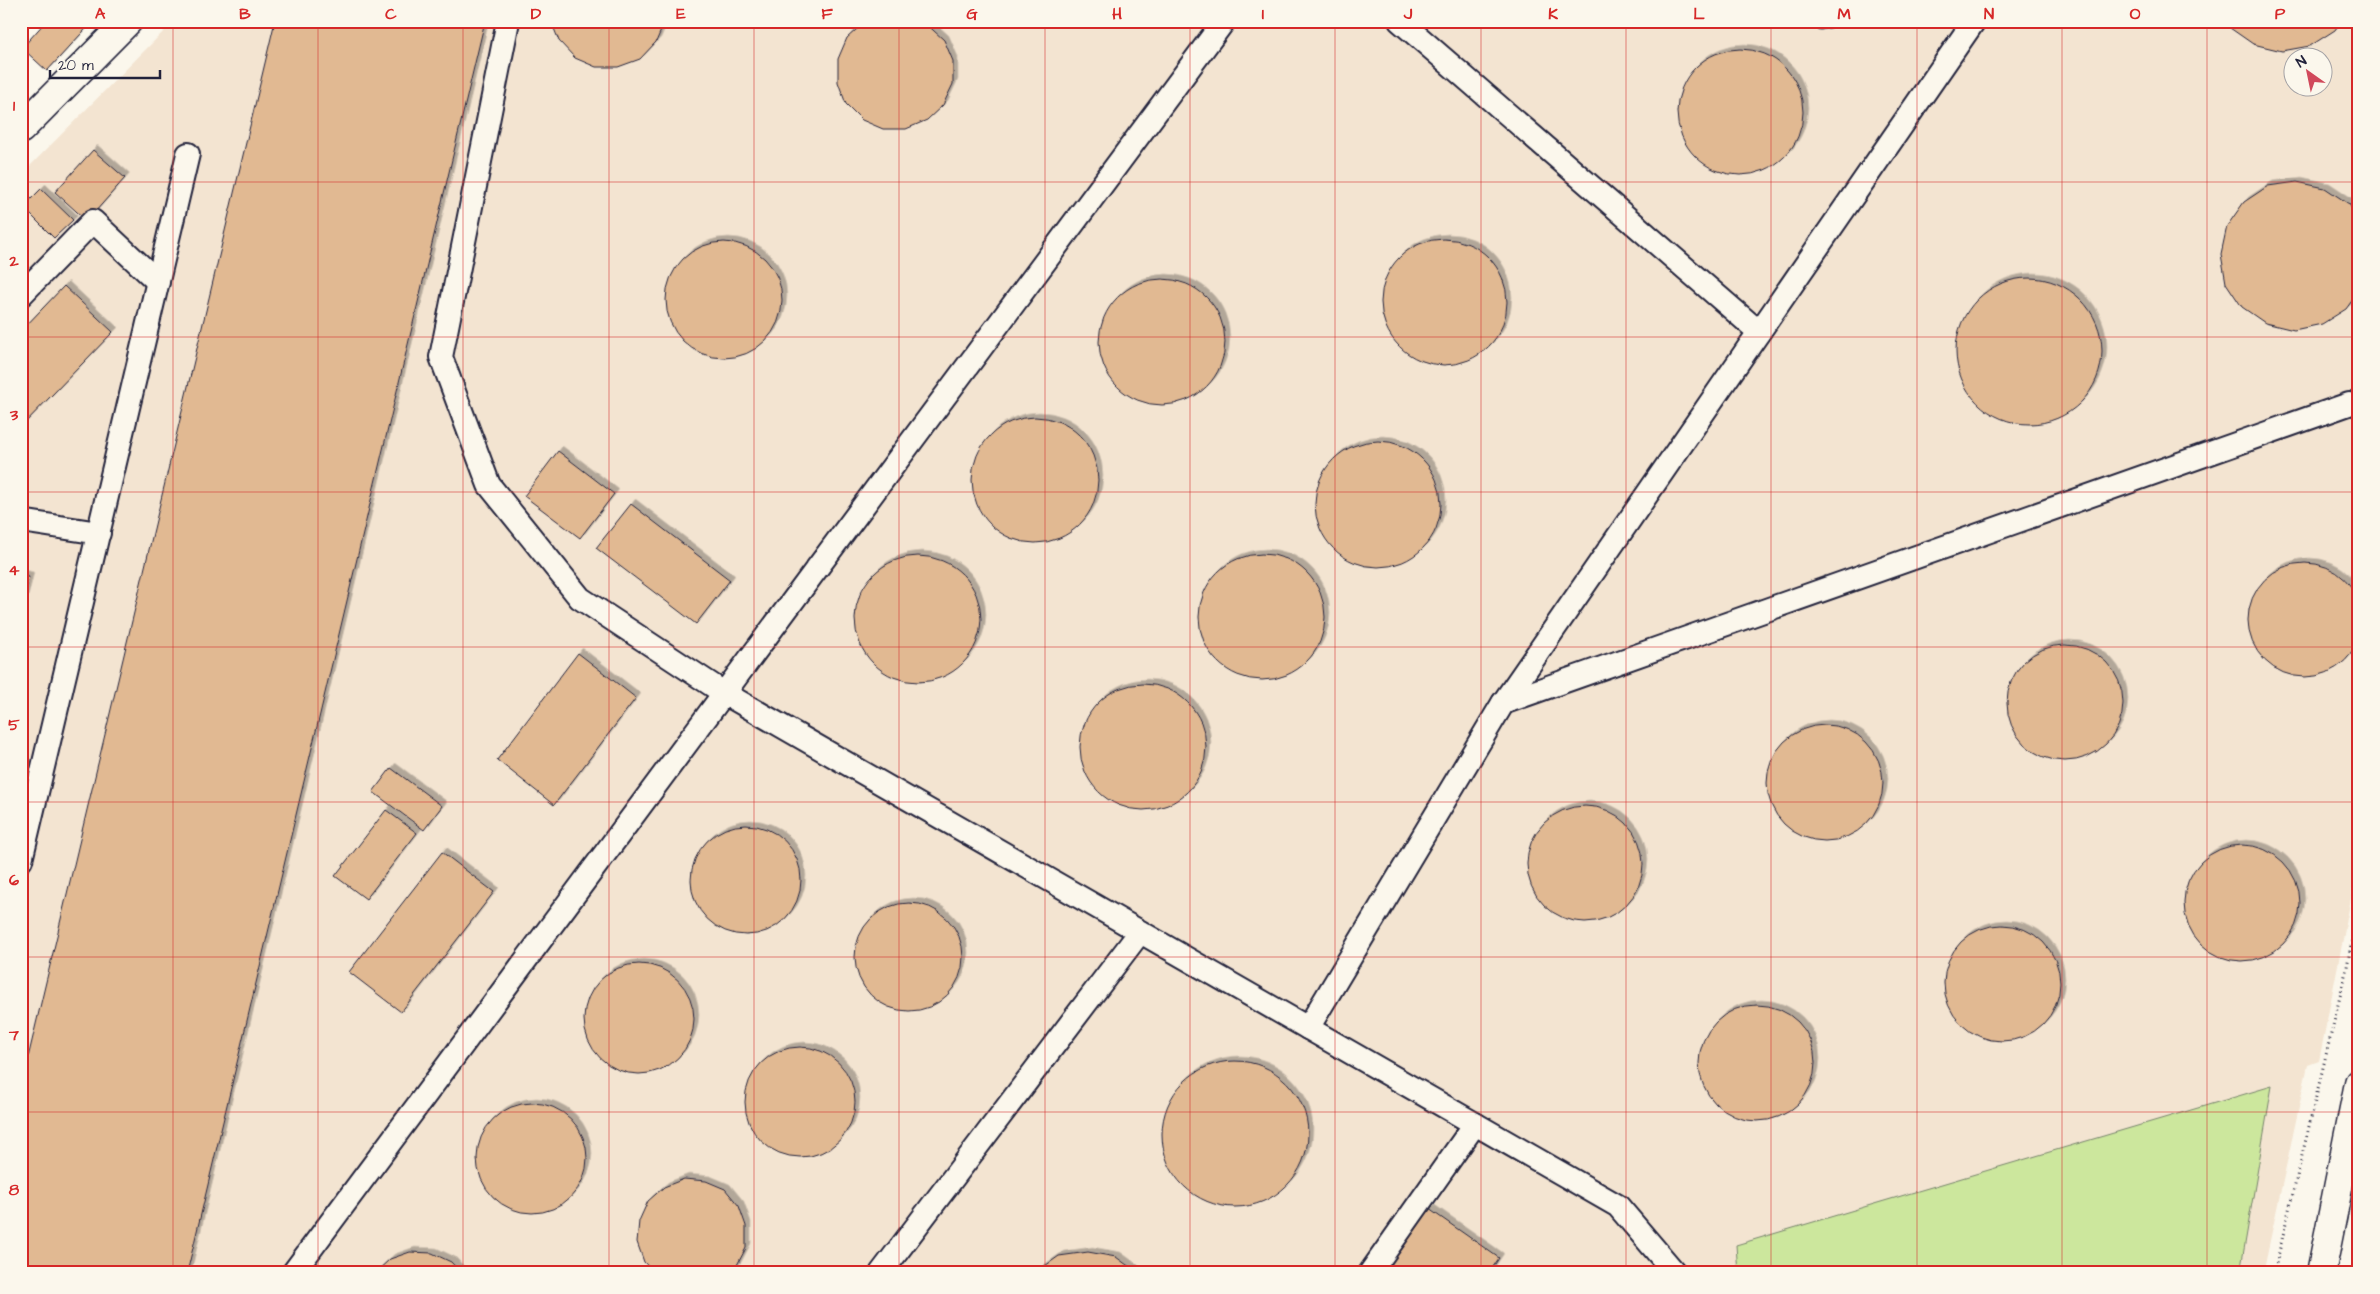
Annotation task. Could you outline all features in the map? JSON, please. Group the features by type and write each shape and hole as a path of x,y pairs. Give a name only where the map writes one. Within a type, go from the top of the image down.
{"main road":[{"path":"21,129 128,21"},
{"path":"2321,1273 2359,1083"}],"lane":[{"path":"508,21 441,358 489,484 580,598 724,693 1618,1206 1675,1273"},
{"path":"293,1273 1224,21"},
{"path":"1400,21 1759,332"},
{"path":"1308,1028 1504,703 1974,21"},
{"path":"21,860 188,154"},
{"path":"21,295 93,221 158,282"},
{"path":"1504,703 2349,404"},
{"path":"21,521 99,533"},
{"path":"880,1273 1140,932"},
{"path":"1370,1273 1475,1124"}],"path":[{"path":"2274,1273 2347,967 2359,900"}],"shaded area":[{"path":"174,21 2359,21 2359,858 2319,1061 2308,1065 2263,1273 21,1273 21,175"}],"green space":[{"path":"2272,1086 2240,1273 1738,1273 1736,1245"}],"building":[{"path":"46,21 93,21 47,71 22,48"},
{"path":"275,21 485,21 187,1273 21,1273 21,1087"},
{"path":"551,21 665,21 656,42 640,59 618,67 596,67 575,58 559,41"},
{"path":"866,21 923,21 944,40 953,61 953,84 943,105 927,120 906,129 883,129 862,120 846,104 838,82 838,59 847,38"},
{"path":"1789,21 1849,21 1844,25 1821,30 1798,27"},
{"path":"2226,21 2341,21 2335,30 2310,46 2282,48 2282,51 2253,44 2230,28"},
{"path":"1740,49 1764,54 1784,68 1798,88 1803,112 1798,136 1784,156 1764,170 1740,175 1716,170 1696,156 1682,136 1677,112 1682,88 1696,68 1716,54"},
{"path":"93,150 125,178 87,221 55,192"},
{"path":"2297,182 2325,188 2349,204 2359,220 2359,291 2346,309 2322,324 2294,330 2265,323 2242,307 2226,283 2221,254 2227,226 2244,202 2268,186"},
{"path":"41,189 73,220 54,238 23,207"},
{"path":"1444,239 1468,244 1488,258 1502,278 1507,302 1502,326 1488,346 1468,360 1444,365 1420,360 1400,346 1386,326 1381,302 1386,278 1400,258 1420,244"},
{"path":"724,242 746,247 765,259 777,278 782,300 777,322 765,341 746,353 724,358 702,353 683,341 671,322 666,300 671,278 683,259 702,247"},
{"path":"2029,278 2057,283 2081,299 2097,323 2102,351 2097,379 2081,403 2057,419 2029,424 2001,419 1977,403 1961,379 1956,351 1961,323 1977,299 2001,283"},
{"path":"1162,279 1186,284 1206,298 1220,318 1225,342 1220,366 1206,386 1186,400 1162,405 1138,400 1118,386 1104,366 1099,342 1104,318 1118,298 1138,284"},
{"path":"64,286 113,332 21,427 21,331"},
{"path":"1035,417 1059,422 1079,436 1093,456 1098,480 1093,504 1079,524 1059,538 1035,543 1011,538 991,524 977,504 972,480 977,456 991,436 1011,422"},
{"path":"1378,441 1402,446 1422,460 1436,480 1441,504 1436,528 1422,548 1402,562 1378,567 1354,562 1334,548 1320,528 1315,504 1320,480 1334,460 1354,446"},
{"path":"558,451 614,494 580,538 524,496"},
{"path":"631,504 730,580 696,624 596,548"},
{"path":"1262,554 1286,559 1306,573 1320,593 1325,617 1320,641 1306,661 1286,675 1262,680 1238,675 1218,661 1204,641 1199,617 1204,593 1218,573 1238,559"},
{"path":"918,556 942,561 962,575 976,595 981,619 976,643 962,663 942,677 918,682 894,677 874,663 860,643 855,619 860,595 874,575 894,561"},
{"path":"2305,563 2327,567 2346,579 2358,598 2362,620 2358,642 2346,661 2327,673 2305,677 2283,673 2264,661 2252,642 2248,620 2252,598 2264,579 2283,567"},
{"path":"21,575 29,577 21,610"},
{"path":"2065,645 2087,650 2106,662 2118,681 2123,703 2118,725 2106,744 2087,756 2065,761 2043,756 2024,744 2012,725 2007,703 2012,681 2024,662 2043,650"},
{"path":"578,653 636,698 554,805 497,760"},
{"path":"1143,684 1167,689 1187,703 1201,723 1206,747 1201,771 1187,791 1167,805 1143,810 1119,805 1099,791 1085,771 1080,747 1085,723 1099,703 1119,689"},
{"path":"1825,725 1847,730 1866,742 1878,761 1883,783 1878,805 1866,824 1847,836 1825,841 1803,836 1784,824 1772,805 1767,783 1772,761 1784,742 1803,730"},
{"path":"391,768 442,806 424,830 373,792"},
{"path":"1585,806 1607,811 1626,823 1638,842 1643,864 1638,886 1626,905 1607,917 1585,922 1563,917 1544,905 1532,886 1527,864 1532,842 1544,823 1563,811"},
{"path":"386,810 417,833 366,899 335,876"},
{"path":"746,825 767,830 785,841 796,859 801,880 796,901 785,919 767,930 746,935 725,930 707,919 696,901 691,880 696,859 707,841 725,830"},
{"path":"2242,845 2264,850 2283,862 2295,881 2300,903 2295,925 2283,944 2264,956 2242,961 2220,956 2201,944 2189,925 2184,903 2189,881 2201,862 2220,850"},
{"path":"442,852 494,892 401,1012 349,972"},
{"path":"909,903 930,907 948,918 959,936 963,957 959,978 948,996 930,1007 909,1011 888,1007 870,996 859,978 855,957 859,936 870,918 888,907"},
{"path":"2002,925 2024,930 2043,942 2055,961 2060,983 2055,1005 2043,1024 2024,1036 2002,1041 1980,1036 1961,1024 1949,1005 1944,983 1949,961 1961,942 1980,930"},
{"path":"639,964 660,969 678,980 689,998 694,1019 689,1040 678,1058 660,1069 639,1074 618,1069 600,1058 589,1040 584,1019 589,998 600,980 618,969"},
{"path":"1757,1005 1779,1010 1798,1022 1810,1041 1815,1063 1810,1085 1798,1104 1779,1116 1757,1121 1735,1116 1716,1104 1704,1085 1699,1063 1704,1041 1716,1022 1735,1010"},
{"path":"800,1047 821,1052 839,1063 850,1081 855,1102 850,1123 839,1141 821,1152 800,1157 779,1152 761,1141 750,1123 745,1102 750,1081 761,1063 779,1052"},
{"path":"1235,1061 1263,1066 1287,1082 1303,1106 1308,1134 1303,1162 1287,1186 1263,1202 1235,1207 1207,1202 1183,1186 1167,1162 1162,1134 1167,1106 1183,1082 1207,1066"},
{"path":"532,1103 553,1108 571,1119 582,1137 587,1158 582,1179 571,1197 553,1208 532,1213 511,1208 493,1197 482,1179 477,1158 482,1137 493,1119 511,1108"},
{"path":"684,1179 706,1181 725,1189 739,1206 746,1226 746,1248 736,1267 730,1273 654,1273 644,1262 637,1242 639,1221 648,1201 664,1187"},
{"path":"1429,1209 1499,1258 1489,1273 1384,1273"},
{"path":"410,1252 432,1253 451,1262 461,1273 375,1273 390,1259"},
{"path":"1088,1252 1116,1257 1138,1273 1035,1273 1059,1256"}]}
